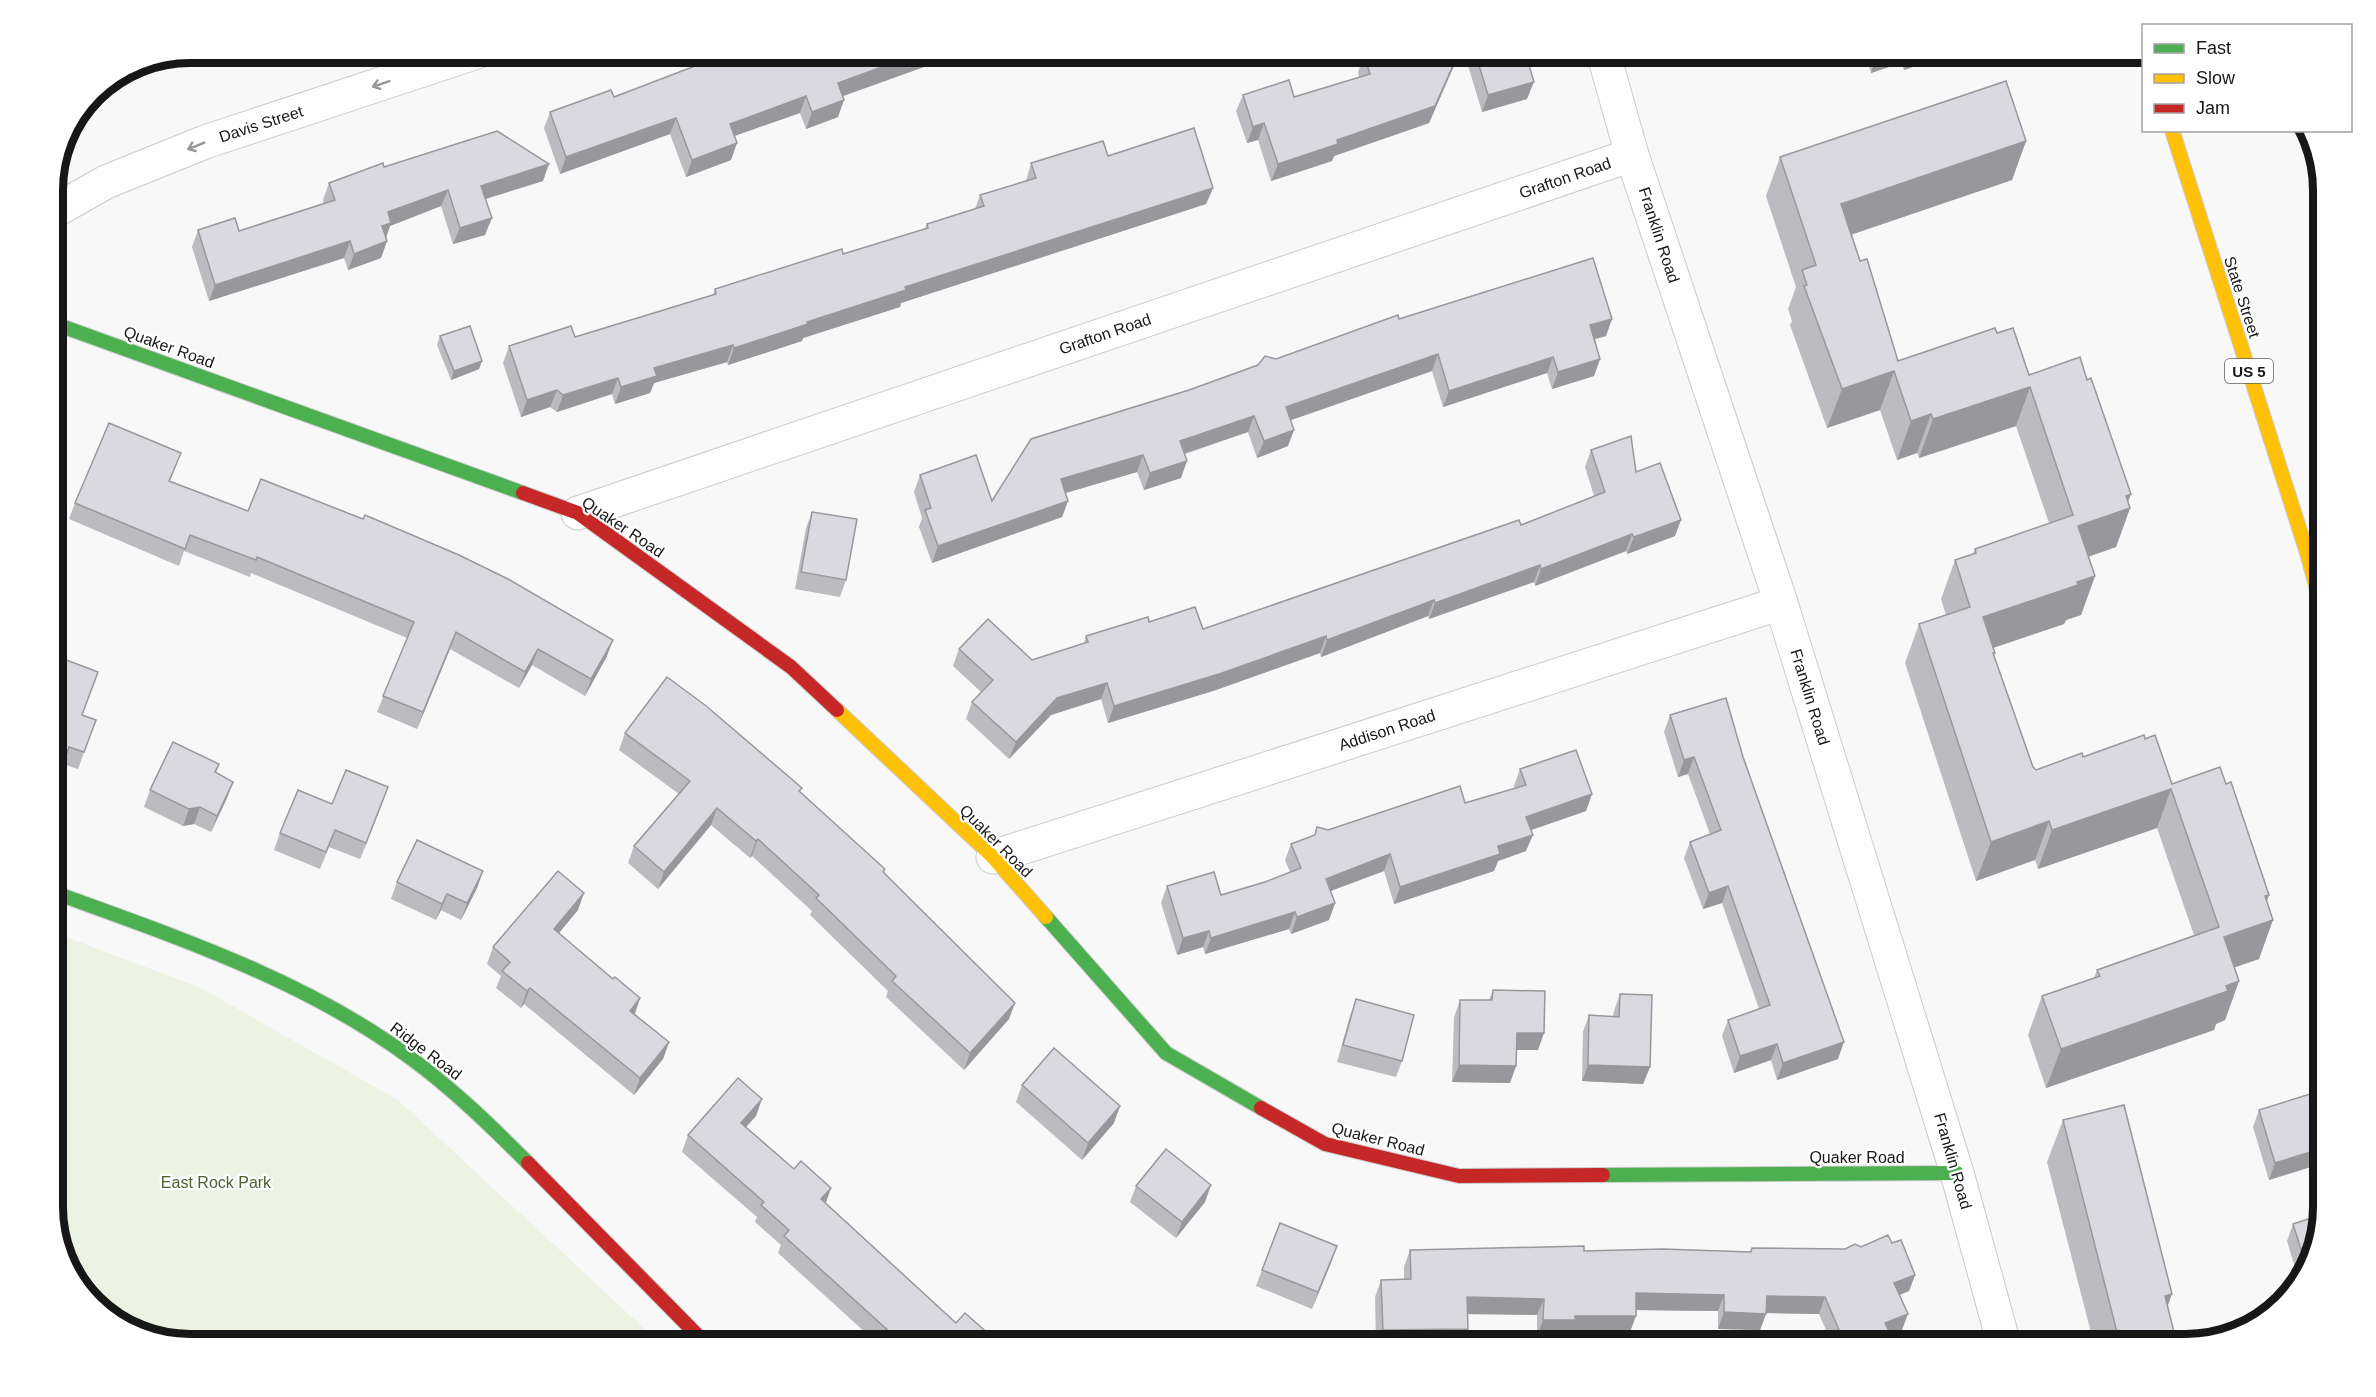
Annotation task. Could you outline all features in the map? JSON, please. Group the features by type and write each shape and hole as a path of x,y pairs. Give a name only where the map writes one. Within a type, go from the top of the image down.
{"street":[{"name":"Davis Street","path":"63,206 106,182 205,142 444,63"},
{"name":"Franklin Road","path":"1606,63 1632,155 1781,603 1957,1173 2001,1334"},
{"name":"State Street","path":"2173,132 2313,575"},
{"name":"Grafton Road","path":"578,513 1632,155"},
{"name":"Quaker Road","path":"63,327 578,513 790,667 993,857 1166,1053 1324,1144 1459,1176 1957,1173"},
{"name":"Addison Road","path":"993,857 1781,603"},
{"name":"Ridge Road","path":"63,896 282,982 337,1010 393,1045 432,1075 504,1139 696,1334"}],"green space":[{"name":"East Rock Park","path":"63,936 201,988 398,1100 650,1334 190,1334 157,1330 113,1308 84,1278 65,1232 63,1215"}],"building":[{"path":"703,63 893,63 838,83 844,100 812,112 806,96 730,124 737,143 692,160 676,118 566,157 550,112 611,90 614,97"},
{"path":"1366,63 1454,63 1435,106 1337,140 1338,144 1278,164 1264,123 1253,127 1243,95 1289,80 1294,97 1370,74"},
{"path":"1478,63 1528,63 1534,82 1488,95"},
{"path":"2006,81 2026,141 1841,204 1860,261 1867,259 1898,361 1995,328 1997,333 2013,328 2029,375 2080,357 2087,380 2091,378 2131,494 2126,496 2130,508 2078,526 2095,576 2077,582 2078,585 1983,617 1995,653 1993,653 2033,767 2036,770 2082,753 2083,757 2144,735 2145,739 2155,735 2172,784 2220,767 2226,784 2231,782 2269,895 2265,896 2273,920 2224,937 2239,981 2226,986 2228,991 2061,1049 2042,996 2100,976 2097,970 2219,927 2171,789 2052,830 2049,821 1991,842 1919,624 1970,607 1955,560 1976,553 1975,549 2073,515 2030,387 1933,419 1931,414 1911,421 1894,371 1842,389 1804,286 1807,285 1802,270 1816,265 1780,157"},
{"path":"1194,128 1213,188 905,287 906,290 734,348 733,345 654,368 657,376 621,387 618,378 563,395 557,390 527,400 509,346 571,326 575,337 716,294 715,289 842,249 843,254 928,228 927,224 984,206 980,195 1036,178 1031,163 1103,141 1108,156"},
{"path":"497,131 549,164 481,186 492,218 460,228 448,190 388,212 391,223 382,226 387,241 354,254 350,241 215,285 198,230 235,218 239,231 335,200 329,183 383,163 384,167"},
{"path":"1593,258 1612,319 1590,325 1600,359 1558,372 1553,357 1449,391 1438,354 1286,407 1294,430 1264,441 1254,416 1180,441 1187,461 1150,473 1143,455 1061,479 1068,501 938,546 925,510 931,508 920,475 976,455 992,501 1031,439 1189,390 1258,365 1265,356 1276,359 1398,315 1399,319"},
{"path":"470,326 482,361 454,371 440,336"},
{"path":"109,423 181,453 169,481 248,511 261,479 363,519 365,515 459,555 508,579 613,640 591,679 538,649 525,672 456,632 423,712 383,696 414,622 257,557 256,560 190,535 185,549 75,503"},
{"path":"1631,436 1636,472 1660,463 1681,520 1634,537 1632,534 1541,569 1540,565 1435,603 1434,600 1327,640 1326,636 1219,674 1114,706 1107,683 1057,698 1016,742 972,702 993,680 959,649 988,619 1032,660 1088,642 1086,636 1148,617 1149,622 1195,607 1203,629 1519,520 1521,525 1605,492 1591,450"},
{"path":"812,512 857,519 846,580 801,572"},
{"path":"63,659 98,672 82,715 96,720 84,752 69,747 64,761"},
{"path":"667,677 705,705 802,788 799,791 885,869 883,872 1015,1003 970,1053 892,981 896,976 816,898 819,895 758,839 756,841 717,808 664,872 634,846 690,781 625,733"},
{"path":"1726,698 1743,757 1844,1042 1783,1063 1777,1044 1740,1056 1728,1020 1770,1005 1728,886 1709,893 1690,842 1721,830 1694,757 1684,760 1670,715"},
{"path":"173,742 219,764 215,772 233,782 217,816 200,807 189,809 150,790"},
{"path":"1576,750 1592,794 1526,817 1533,835 1498,846 1500,854 1400,887 1390,854 1326,879 1335,903 1297,917 1295,912 1211,938 1209,931 1183,938 1167,886 1214,872 1221,895 1265,882 1301,868 1291,844 1315,835 1317,827 1328,830 1460,786 1465,803 1526,785 1520,769"},
{"path":"346,770 388,787 366,843 335,830 326,852 280,833 298,790 332,804"},
{"path":"417,840 483,871 467,903 447,894 442,904 397,882"},
{"path":"558,871 584,893 554,929 613,979 615,977 640,998 630,1011 669,1042 640,1078 530,988 527,991 502,971 510,962 493,947"},
{"path":"1493,990 1545,991 1544,1033 1517,1033 1516,1066 1459,1065 1460,1000 1492,1000"},
{"path":"1620,994 1652,995 1650,1067 1588,1065 1589,1015 1619,1017"},
{"path":"1356,999 1414,1015 1402,1061 1343,1045"},
{"path":"1054,1048 1120,1106 1088,1143 1022,1085"},
{"path":"738,1078 762,1099 741,1123 794,1169 801,1161 831,1188 821,1199 956,1323 965,1313 989,1334 892,1334 784,1236 789,1230 761,1205 764,1202 688,1135"},
{"path":"2313,1093 2313,1151 2275,1163 2259,1110"},
{"path":"2124,1105 2172,1294 2165,1296 2174,1334 2117,1334 2063,1120"},
{"path":"1166,1149 1211,1185 1182,1222 1136,1186"},
{"path":"2312,1218 2309,1240 2303,1256 2293,1224"},
{"path":"1280,1223 1337,1246 1318,1292 1262,1270"},
{"path":"1888,1235 1892,1243 1901,1240 1915,1275 1894,1283 1908,1314 1885,1323 1890,1333 1888,1334 1841,1334 1825,1297 1767,1296 1766,1314 1724,1312 1724,1295 1636,1293 1636,1316 1575,1316 1575,1320 1543,1320 1544,1299 1467,1297 1468,1329 1383,1330 1381,1280 1411,1279 1410,1250 1584,1246 1584,1251 1662,1249 1751,1252 1752,1248 1845,1249 1855,1244 1861,1247"}],"traffic: fast":[{"path":"63,327 523,493"},
{"path":"63,896 239,963 328,1006 371,1031 428,1071 472,1109 528,1163"},
{"path":"1046,917 1166,1053 1261,1108"},
{"path":"1603,1175 1957,1173"}],"traffic: slow":[{"path":"2173,132 2313,575"},
{"path":"837,710 993,857 1046,917"}],"traffic: jam":[{"path":"523,493 578,513 791,667 837,710"},
{"path":"1261,1108 1325,1144 1459,1176 1603,1175"},
{"path":"528,1163 696,1334"}]}
